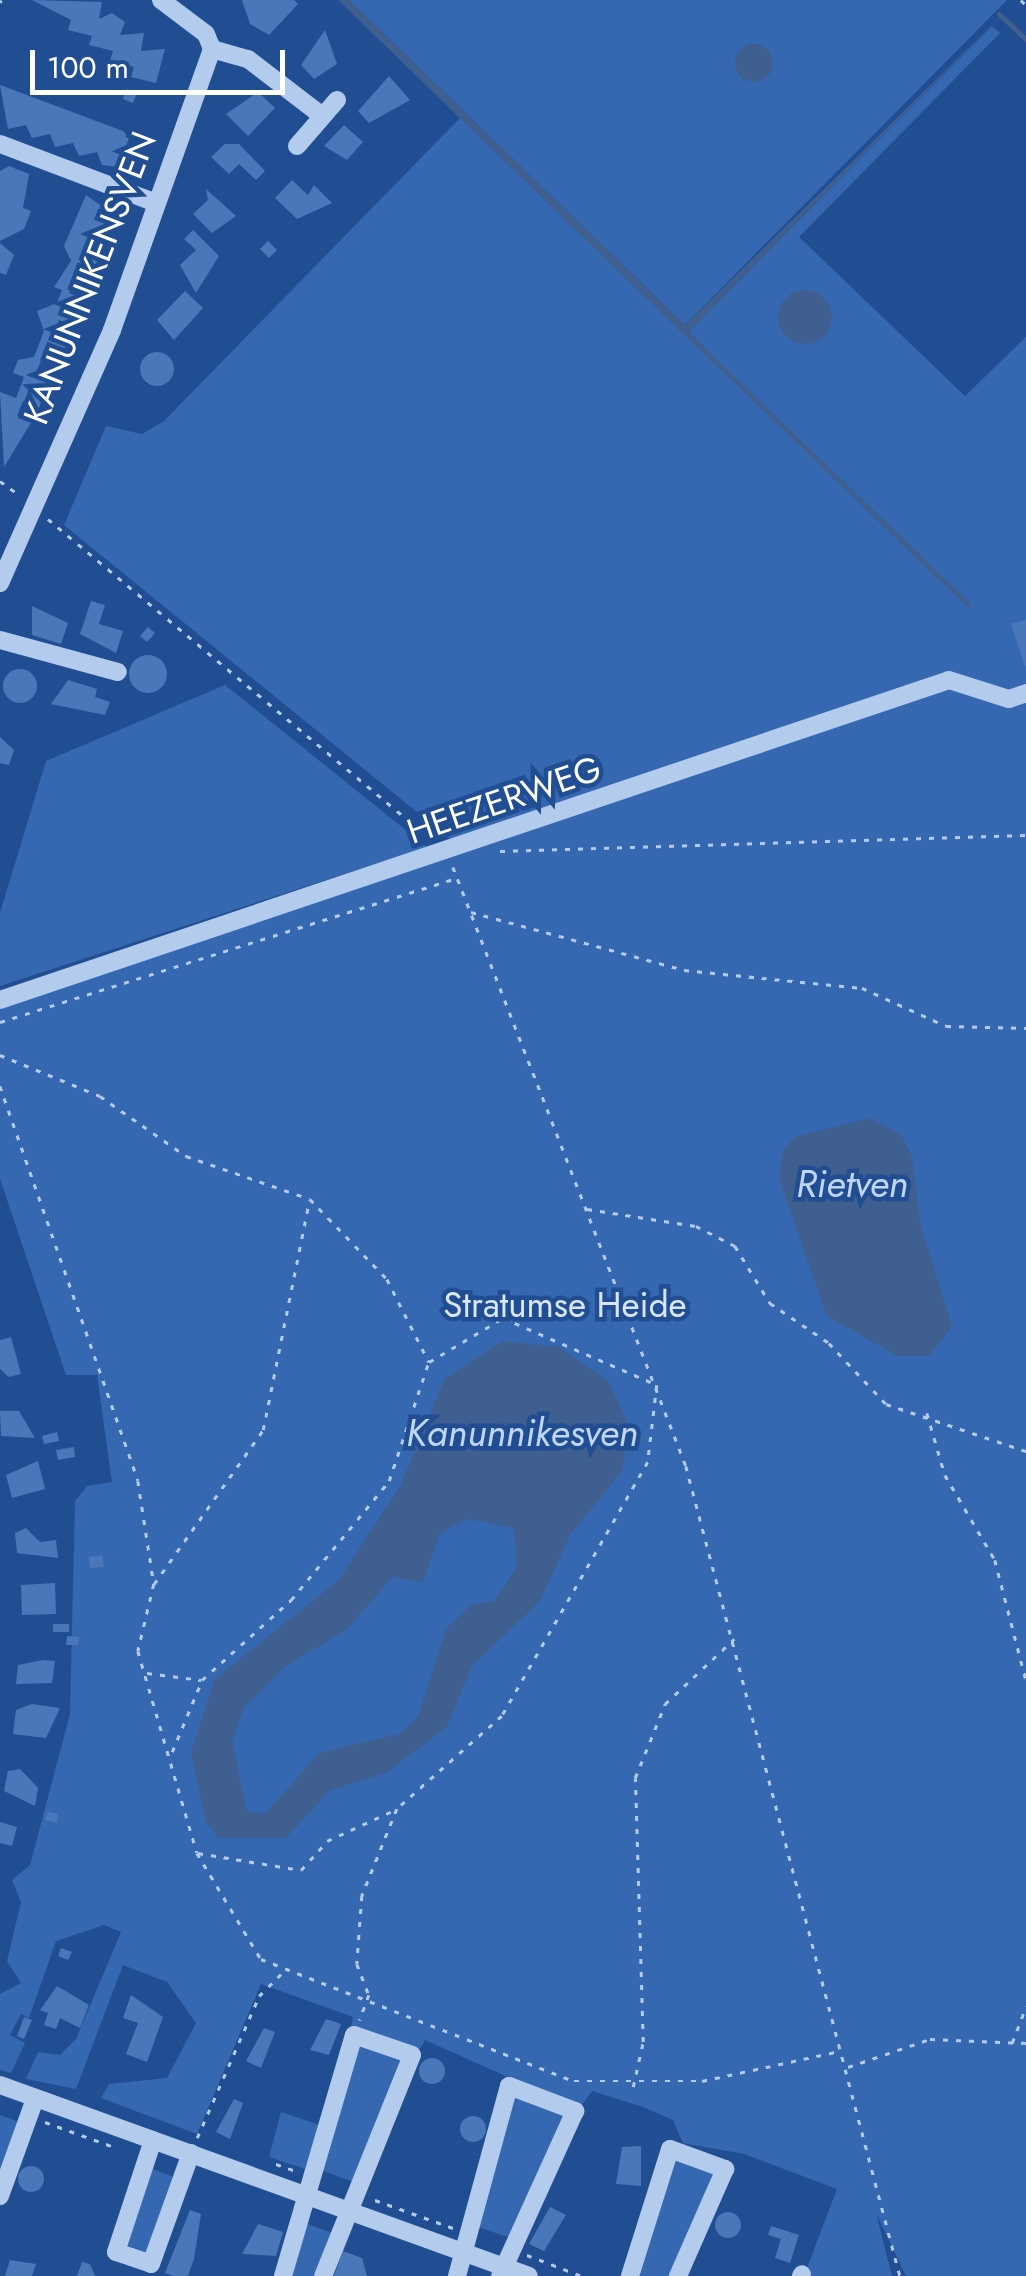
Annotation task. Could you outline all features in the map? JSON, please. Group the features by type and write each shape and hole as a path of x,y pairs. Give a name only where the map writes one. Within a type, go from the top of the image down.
{"street":[{"path":"161,0 185,6 212,49 248,59 321,115"},
{"name":"KANUNNIKENSVEN","path":"0,583 156,204 212,49"},
{"path":"297,146 337,100"},
{"path":"0,144 156,204"},
{"path":"0,640 118,672"},
{"name":"HEEZERWEG","path":"0,1000 448,855 949,680 1009,699 1026,694"},
{"path":"284,2276 354,2034 412,2054 324,2276"},
{"path":"0,2085 32,2108 150,2149 191,2153 307,2195 351,2201 466,2243 529,2276"},
{"path":"456,2276 509,2086 574,2110 505,2264"},
{"path":"0,2196 32,2108"},
{"path":"630,2276 670,2148 726,2169 678,2276"},
{"path":"150,2149 116,2252 151,2264 191,2153"}],"path":[{"path":"1022,0 1026,4"},
{"path":"0,481 448,855 657,1385 736,1638 900,2276"},
{"path":"486,852 792,835 1026,836"},
{"path":"0,1022 457,878"},
{"path":"470,912 684,970 862,988 946,1026 1026,1028"},
{"path":"0,1055 100,1096 186,1156 310,1200 387,1279 429,1362"},
{"path":"0,1086 91,1326 138,1481 154,1584"},
{"path":"310,1200 263,1430 154,1584 138,1651 172,1754 197,1853 262,1959 281,1974 369,1995 574,2081 633,2087 842,2051"},
{"path":"586,1209 682,1222 735,1246 770,1303 828,1343 854,1380 886,1404 926,1412 1026,1451"},
{"path":"172,1754 202,1680 291,1600 389,1481 429,1362 503,1318 657,1385"},
{"path":"197,1853 301,1870 327,1841 397,1808 502,1716 648,1462 657,1385"},
{"path":"926,1412 945,1475 995,1560 1026,1680"},
{"path":"633,2087 644,2042 635,1778 665,1704 736,1638"},
{"path":"145,1673 202,1680"},
{"path":"354,2034 369,1995 357,1964 362,1896 397,1808"},
{"path":"191,2153 260,1996 281,1974"},
{"path":"1012,2042 1026,2007"},
{"path":"848,2067 930,2040 1026,2043"},
{"path":"32,2108 150,2149"},
{"path":"351,2201 466,2243"},
{"path":"505,2264 582,2276"}],"green space":[{"path":"349,0 1007,0 685,325","holes":["750,44 760,81 736,68"]},
{"name":"Stratumse Heide","path":"992,26 1000,33 799,237 965,396 1026,337 1026,2276 906,2276 876,2213 892,2276 804,2276 837,2189 744,2154 683,2143 673,2120 643,2107 592,2091 579,2109 425,2040 418,2052 351,2029 353,2017 261,1984 197,2134 101,2098 109,2084 167,2078 196,2023 167,1982 123,1965 76,2089 26,2079 38,2052 60,2055 76,2039 121,1932 104,1925 56,1941 29,2018 21,2014 10,2035 25,2043 11,2073 0,2070 0,1994 21,1983 7,1961 21,1902 12,1880 30,1865 70,1714 75,1501 87,1486 112,1482 97,1375 66,1375 0,1179 0,1005 898,692 450,839 64,525 106,426 142,434 164,421 460,118 685,335"},
{"path":"225,685 427,847 0,986 0,913 46,761"},
{"path":"356,2042 402,2055 353,2182 319,2169"},
{"path":"511,2090 572,2112 510,2238 473,2225"},
{"path":"281,2112 320,2125 308,2170 269,2157"},
{"path":"0,2115 22,2123 0,2186"},
{"path":"670,2157 719,2170 675,2276 633,2276"},
{"path":"147,2167 179,2179 150,2255 125,2251"},
{"path":"302,2222 335,2234 319,2276 286,2276"}],"water":[{"path":"338,0 349,0 685,325 1004,13 685,336"},
{"path":"754,44 768,49 773,63 768,77 754,82 740,77 735,63 740,49"},
{"path":"805,290 824,298 832,317 824,336 805,344 786,336 778,317 786,298"},
{"name":"Rietven","path":"870,1118 901,1134 912,1157 920,1223 952,1326 929,1356 897,1356 827,1316 779,1179 783,1150 795,1137"},
{"name":"Kanunnikesven","path":"503,1341 559,1347 608,1381 629,1426 622,1471 570,1535 540,1601 472,1666 446,1728 386,1773 330,1790 286,1838 219,1838 206,1822 191,1753 215,1679 339,1580 400,1486 445,1378","holes":["467,1519 514,1528 517,1568 494,1601 471,1605 446,1629 418,1717 400,1734 319,1753 266,1813 247,1812 232,1741 244,1708 286,1666 346,1630 393,1577 423,1582 440,1533"]}],"building":[{"path":"32,0 102,2 99,19 112,13 125,22 120,35 144,33 141,51 165,49 156,83 131,77 134,67 110,61 113,51 89,45 92,36 68,30 71,20"},
{"path":"242,0 294,0 298,4 269,35 250,24"},
{"path":"325,30 337,64 314,79 301,65"},
{"path":"389,76 410,100 369,123 358,111"},
{"path":"0,85 123,131 129,138 118,167 102,165 97,152 79,156 73,143 55,147 50,134 32,138 26,125 8,129"},
{"path":"127,89 137,93 133,103 123,99"},
{"path":"258,92 275,108 248,136 226,114"},
{"path":"344,125 363,142 347,160 324,146"},
{"path":"225,144 239,144 265,171 256,180 239,164 229,174 211,157"},
{"path":"9,166 29,174 23,208 31,211 24,229 0,241 0,171"},
{"path":"292,180 308,195 314,185 332,203 297,219 275,198"},
{"path":"206,189 236,216 212,233 193,214 208,200"},
{"path":"86,195 113,214 103,241 88,236 83,250 99,256 89,284 75,278 69,293 85,299 83,314 75,326 59,320 53,334 68,340 57,367 41,361 35,375 49,380 39,408 23,401 17,416 32,421 4,467 0,392 16,398 24,377 13,373 18,360 34,357 44,331 37,311 57,303 62,290 54,287 71,261 64,246"},
{"path":"193,230 219,256 196,293 180,265 196,250 184,239"},
{"path":"268,241 277,250 269,258 260,249"},
{"path":"0,243 14,255 6,275 0,273"},
{"path":"185,291 203,308 174,340 157,320"},
{"path":"157,352 169,357 174,369 169,381 157,386 145,381 140,369 145,357"},
{"path":"91,601 105,605 99,624 123,631 116,653 80,634"},
{"path":"32,606 68,623 61,644 32,635"},
{"path":"1026,620 1026,666 1025,666 1011,624"},
{"path":"148,627 155,633 147,642 140,636"},
{"path":"148,655 161,661 167,674 161,687 148,693 135,687 129,674 135,661"},
{"path":"20,669 32,674 37,686 32,698 20,703 8,698 3,686 8,674"},
{"path":"68,680 97,689 95,697 110,702 105,715 51,704"},
{"path":"0,737 14,750 9,765 0,763"},
{"path":"11,1337 21,1374 9,1377 0,1369 0,1340"},
{"path":"0,1411 19,1411 35,1438 1,1436"},
{"path":"57,1432 59,1441 44,1444 42,1436"},
{"path":"74,1447 75,1457 58,1460 56,1450"},
{"path":"38,1461 45,1489 12,1498 6,1475"},
{"path":"26,1528 40,1542 56,1540 58,1558 17,1553 15,1533"},
{"path":"102,1555 104,1567 90,1568 89,1557"},
{"path":"55,1583 56,1614 22,1615 21,1585"},
{"path":"53,1624 69,1624 69,1632 53,1632"},
{"path":"67,1636 79,1637 78,1645 66,1645"},
{"path":"55,1661 52,1683 16,1684 18,1665"},
{"path":"32,1704 60,1708 46,1738 13,1734 16,1710"},
{"path":"20,1769 38,1788 35,1806 4,1791 8,1771"},
{"path":"47,1812 58,1814 57,1823 45,1820"},
{"path":"0,1822 17,1827 12,1846 0,1843"},
{"path":"61,1948 72,1952 68,1960 58,1956"},
{"path":"57,1986 89,2005 80,2028 60,2018 56,2029 44,2025 48,2013 40,2010"},
{"path":"131,1995 163,2017 147,2062 126,2054 138,2023 123,2018"},
{"path":"24,2017 32,2020 24,2039 17,2036"},
{"path":"326,2019 341,2024 329,2055 310,2050"},
{"path":"264,2028 275,2032 261,2068 246,2061"},
{"path":"432,2058 441,2062 445,2071 441,2080 432,2084 423,2080 419,2071 423,2062"},
{"path":"234,2099 243,2103 230,2139 216,2132"},
{"path":"473,2116 482,2120 486,2129 482,2138 473,2142 464,2138 460,2129 464,2120"},
{"path":"641,2146 641,2186 616,2184 622,2147"},
{"path":"31,2166 40,2170 44,2179 40,2188 31,2192 22,2188 18,2179 22,2170"},
{"path":"550,2207 566,2215 544,2251 529,2244"},
{"path":"190,2210 201,2214 194,2259 188,2276 173,2276 165,2273"},
{"path":"728,2212 737,2216 741,2225 737,2234 728,2238 719,2234 715,2225 719,2216"},
{"path":"258,2224 283,2232 276,2256 242,2254"},
{"path":"771,2226 799,2235 790,2263 775,2258 781,2239 768,2235"},
{"path":"343,2251 362,2258 367,2276 334,2276"},
{"path":"10,2260 36,2264 32,2276 5,2276"},
{"path":"82,2262 90,2264 95,2276 77,2276"}],"waterway":[{"path":"999,14 1026,39"},
{"path":"685,332 968,604"}]}
